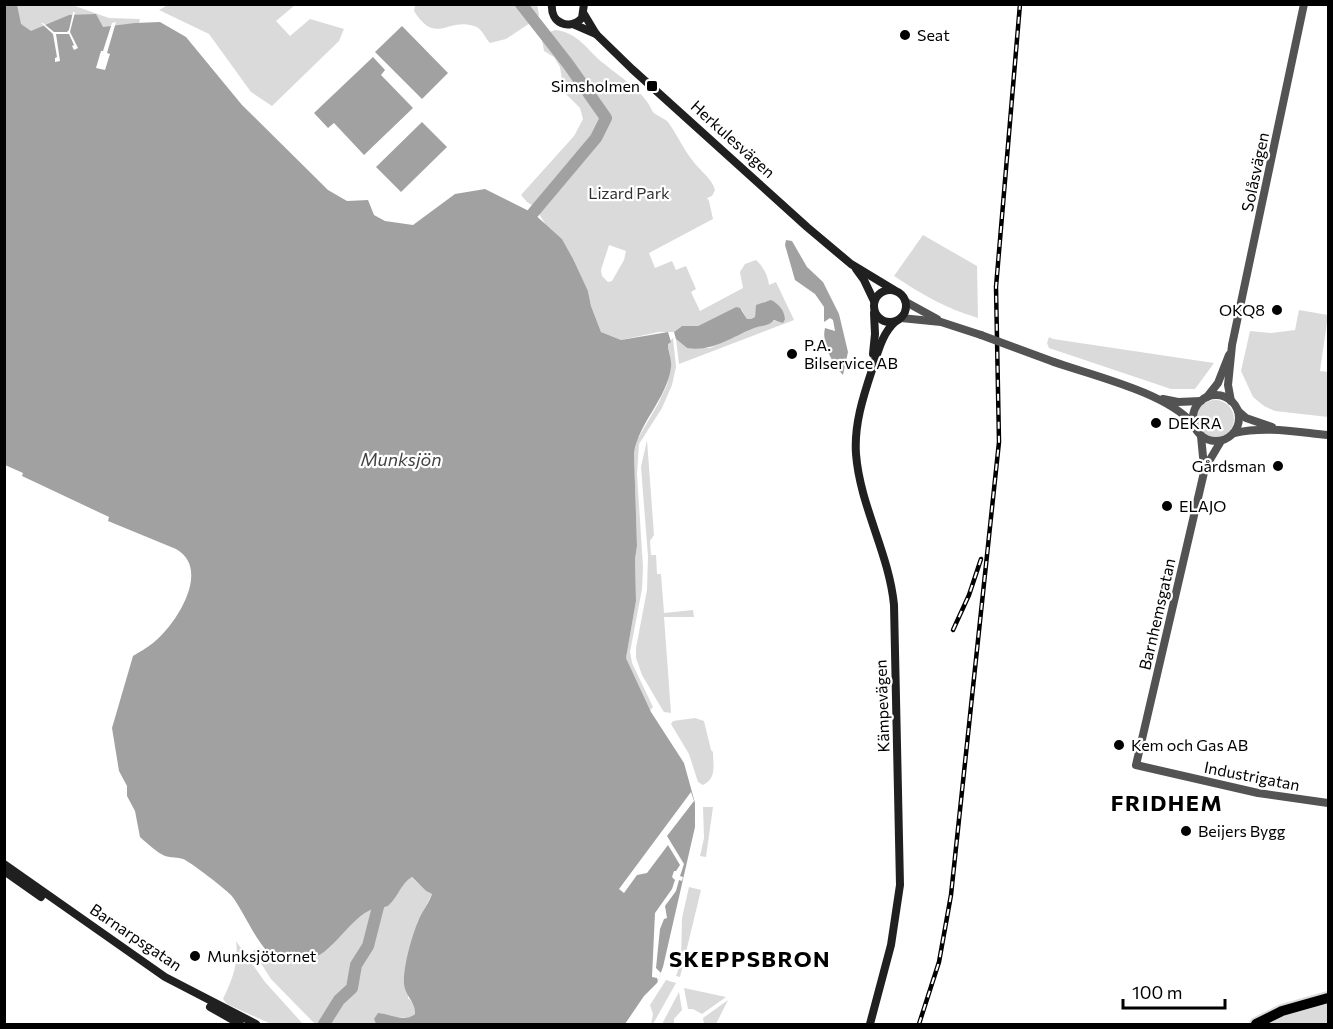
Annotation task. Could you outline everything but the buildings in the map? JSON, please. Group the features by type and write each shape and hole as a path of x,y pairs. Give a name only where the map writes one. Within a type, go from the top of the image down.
{"highway":[{"path":"1256,1024 1282,1011 1329,998"}],"main road":[{"name":"Herkulesvägen","path":"552,4 552,14 555,19 566,25 573,24 596,34"},
{"name":"Herkulesvägen","path":"584,9 596,34 632,69 807,227 852,264 894,290"},
{"path":"573,24 578,22 584,9"},
{"name":"Herkulesvägen","path":"852,264 864,280 874,301"},
{"path":"894,290 902,295 906,302 905,312 898,320 891,323 880,320 874,311 874,301 880,293 894,290"},
{"name":"Kämpevägen","path":"870,1024 895,922 901,864 894,604 888,570 861,484 856,454 857,430 874,347 874,311"},
{"name":"Kämpevägen","path":"866,390 884,335 898,320"},
{"name":"Barnarpsgatan","path":"4,864 165,977 256,1024"},
{"name":"Barnarpsgatan","path":"4,871 151,973 240,1024"}],"street":[{"name":"Solåsvägen","path":"1231,401 1228,385 1232,345 1304,4"},
{"path":"906,302 941,322 1157,398 1178,402 1220,396 1231,401 1238,411 1251,421 1279,429"},
{"path":"898,320 941,322"},
{"name":"Solåsvägen","path":"1204,399 1218,382 1232,345"},
{"path":"1157,398 1182,412 1201,436 1210,441 1221,441 1234,433 1248,430 1279,429 1329,435"},
{"path":"1193,424 1194,411 1204,399"},
{"path":"1234,433 1238,425 1238,411"},
{"name":"Barnhemsgatan","path":"1137,765 1204,468 1201,436"},
{"name":"Barnhemsgatan","path":"1204,468 1221,441"},
{"name":"Industrigatan","path":"1137,765 1258,793 1329,803"}],"green space":[{"path":"537,4 539,15 536,19 506,39 490,43 477,27 465,24 436,29 429,27 414,11 415,5"},
{"path":"5,5 72,5 109,18 140,19 138,28 48,66"},
{"path":"168,5 295,5 276,21 290,36 310,19 344,29 339,41 272,106 251,92 209,34 159,10"},
{"name":"Lizard Park","path":"555,30 570,34 644,97 653,112 668,122 689,156 709,178 715,190 712,196 707,198 713,219 649,253 655,268 672,261 676,270 686,266 696,289 691,292 700,311 743,288 740,272 745,264 756,260 765,271 769,285 776,282 794,320 679,364 676,339 687,348 710,348 777,320 766,301 756,309 755,317 751,319 747,319 742,310 736,307 698,326 682,326 674,332 659,332 621,340 601,332 588,291 562,239 546,225 539,214 541,211 521,195 574,136 583,119 580,108 564,92 560,67 554,57 544,51 542,40 547,33","holes":["609,245 626,251 624,260 612,281 608,282 602,276 601,270"]},
{"path":"923,235 977,266 978,318 934,300 894,276"},
{"path":"1299,310 1328,315 1320,371 1328,372 1328,417 1275,411 1264,406 1253,397 1241,371 1250,331 1271,333 1295,330"},
{"path":"1049,337 1214,363 1195,389 1171,389 1049,348 1047,343"},
{"path":"673,338 676,367 672,385 662,408 639,444 637,474 643,567 642,589 630,652 632,663 653,707 650,710 626,658 636,601 634,453 637,440 667,385 671,364 668,343"},
{"path":"1215,400 1229,405 1234,419 1229,433 1215,438 1201,433 1196,419 1201,405"},
{"path":"647,440 654,535 650,541 651,555 656,555 657,574 661,574 664,613 693,610 694,617 664,617 671,713 664,712 662,709 642,675 636,658 647,590 648,556 641,467"},
{"path":"695,718 704,721 713,752 712,775 703,785 698,782 689,754 671,724 673,721"},
{"path":"703,807 713,807 706,857 700,856 704,838"},
{"path":"411,877 432,894 417,923 408,998 415,1005 415,1014 409,1018 374,1019 376,1024 316,1024 271,979 253,951 259,947 275,958 331,946 345,928 372,908 386,907 391,903 406,880"},
{"path":"689,887 701,890 680,977 676,976 681,962 682,918"},
{"path":"236,941 265,982 303,1024 271,1024 227,1004 223,999 234,971 237,957"},
{"path":"666,980 676,983 651,1024 653,1014 650,1005"},
{"path":"684,988 726,997 702,1014 688,1009"},
{"path":"679,992 682,1010 674,1019 674,1024 662,1024"},
{"path":"728,1000 716,1024 704,1024 703,1018"},
{"path":"1328,1002 1328,1024 1265,1024 1284,1015"}],"water":[{"name":"Munksjön","path":"5,5 17,5 21,24 31,31 69,15 96,14 103,27 160,22 186,37 242,105 328,190 347,201 368,200 374,215 385,221 413,225 455,194 485,189 533,213 562,239 588,291 601,332 621,340 668,332 671,342 668,344 671,364 668,379 641,431 634,453 636,601 626,658 651,712 684,763 695,803 695,827 663,967 657,983 644,996 625,1024 376,1024 374,1019 378,1013 402,1018 415,1014 414,1006 404,984 405,969 416,926 432,894 412,877 389,905 374,908 364,914 321,954 306,958 280,959 264,948 236,901 228,892 187,861 167,857 140,837 135,811 127,796 127,786 119,771 112,728 133,656 162,635 180,611 191,583 191,570 186,558 176,549 108,521 109,517 22,476 23,473 5,465"},
{"path":"402,26 448,73 422,99 375,52"},
{"path":"373,57 385,70 381,75 413,108 364,155 334,123 328,128 314,113"},
{"path":"422,122 447,147 401,192 376,167"},
{"path":"786,240 792,241 807,267 823,282 839,314 848,352 843,375 826,347 825,328 835,331 833,320 830,318 824,322 824,307 815,294 795,280 785,245"},
{"path":"771,300 782,310 785,319 783,323 774,320 769,324 705,348 687,348 676,339 674,332 682,326 698,326 736,307 740,308 747,319 751,319 755,317 756,305"}],"pier":[{"path":"73,12 75,12 70,32 78,48 74,50 69,34 56,34 60,61 55,62 57,57 53,34 41,23 54,32 67,32"},
{"path":"116,22 107,53 110,54 105,70 96,68 112,23"},
{"path":"691,792 694,801 667,836 684,864 680,876 683,877 682,881 679,880 676,891 665,906 667,918 664,919 660,929 656,968 661,973 658,981 657,978 652,977 655,913 672,889 675,880 672,877 674,871 680,865 668,845 647,873 637,875 624,893 619,889"}],"waterway":[{"path":"521,4 568,64 606,118 596,138 533,213"},
{"path":"324,1024 339,1000 352,988 356,965 368,946 378,907"}],"railway":[{"path":"919,1024 939,962 951,895 999,442 996,287 1020,4"},
{"path":"953,630 969,595 981,559"}],"place":[{"name":"Seat","path":"905,35"},
{"name":"Simsholmen","path":"652,86"},
{"name":"OKQ8","path":"1277,310"},
{"name":"P.A. Bilservice AB","path":"792,354"},
{"name":"DEKRA","path":"1156,423"},
{"name":"Gårdsman","path":"1278,466"},
{"name":"ELAJO","path":"1167,506"},
{"name":"Kem och Gas AB","path":"1119,745"},
{"name":"Beijers Bygg","path":"1186,831"},
{"name":"Munksjötornet","path":"195,956"}],"district":[{"name":"FRIDHEM","path":"1167,803"},
{"name":"SKEPPSBRON","path":"750,959"}]}
